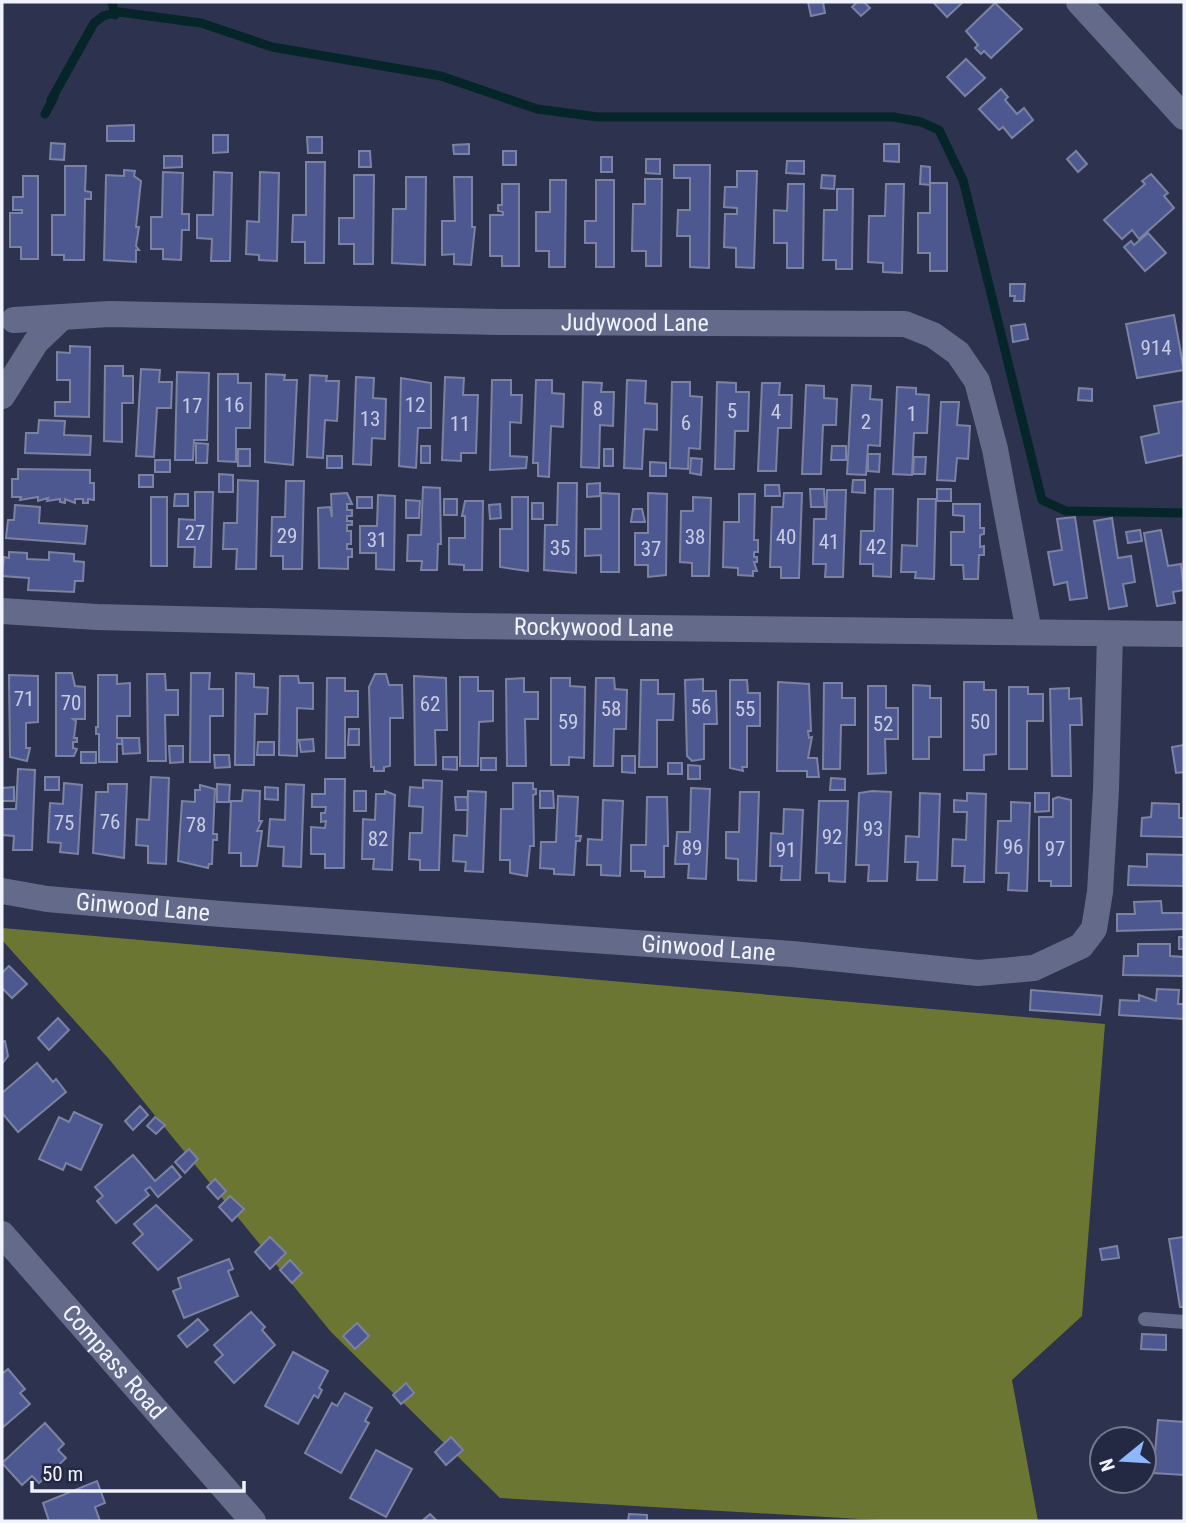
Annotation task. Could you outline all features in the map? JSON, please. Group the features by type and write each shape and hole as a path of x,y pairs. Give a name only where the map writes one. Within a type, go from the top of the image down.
{"street":[{"path":"1079,2 1184,117"},
{"name":"Judywood Lane","path":"14,320 109,314 501,322 905,324 933,335 958,353 977,382 995,449 1029,632"},
{"path":"2,396 36,342 60,319"},
{"name":"Rockywood Lane","path":"2,611 97,617 462,626 1184,634"},
{"name":"Ginwood Lane","path":"8,892 234,915 792,954 978,973 1034,968 1082,946 1094,929 1100,892 1106,790 1110,634"},
{"name":"Compass Road","path":"2,1234 253,1521"}],"lane":[{"path":"1144,1319 1184,1322"}],"green space":[{"path":"2,928 1105,1024 1082,1316 1012,1380 1038,1521 894,1521 500,1498 331,1332 109,1059 2,940"}],"building":[{"path":"808,2 823,2 825,13 811,16"},
{"path":"857,2 864,2 870,8 861,16 852,7"},
{"path":"933,2 963,2 947,17"},
{"path":"995,3 1022,29 991,58 984,51 981,54 975,48 978,45 966,31"},
{"path":"966,59 985,78 965,96 947,77"},
{"path":"1001,89 1008,97 1005,100 1017,114 1024,108 1033,120 1012,138 1003,127 999,130 979,109"},
{"path":"134,125 134,141 107,141 107,126"},
{"path":"213,135 228,135 228,152 213,153"},
{"path":"307,137 322,137 322,153 308,153"},
{"path":"51,143 65,144 64,160 50,159"},
{"path":"469,144 469,154 454,154 453,145"},
{"path":"884,144 899,144 899,162 884,161"},
{"path":"359,151 370,151 371,167 359,167"},
{"path":"503,151 516,151 516,165 503,165"},
{"path":"1076,151 1087,164 1078,172 1067,159"},
{"path":"164,156 182,156 182,167 164,168"},
{"path":"601,157 612,157 612,172 601,172"},
{"path":"646,159 660,159 660,174 646,173"},
{"path":"787,161 804,161 804,174 786,173"},
{"path":"306,162 325,162 324,263 305,263 305,242 292,242 293,215 306,215"},
{"path":"674,165 710,165 709,268 690,267 690,236 677,236 678,210 690,210 690,178 674,178"},
{"path":"65,166 86,166 85,191 91,192 91,199 85,199 84,260 64,260 64,255 52,255 52,215 65,215"},
{"path":"921,166 930,167 930,185 920,184"},
{"path":"124,170 135,171 134,176 141,181 136,227 139,227 136,246 139,250 136,250 136,262 104,260 106,175 124,176"},
{"path":"737,171 757,171 754,268 736,267 736,248 724,247 725,214 737,214 737,208 724,207 725,187 737,187"},
{"path":"163,172 183,173 182,214 189,214 189,230 182,230 181,260 163,259 163,249 151,249 151,217 162,217"},
{"path":"214,172 232,173 230,261 211,261 212,239 197,238 197,215 213,215"},
{"path":"260,172 279,173 277,261 259,260 259,255 246,254 247,221 259,222"},
{"path":"1151,174 1168,193 1164,196 1174,208 1139,239 1132,230 1122,239 1104,220 1145,184 1142,181"},
{"path":"354,175 374,175 373,264 354,264 354,244 339,244 339,218 354,218"},
{"path":"822,175 835,176 834,189 821,188"},
{"path":"23,176 38,176 38,259 21,259 21,247 10,247 10,213 22,213 22,210 13,210 13,197 23,197"},
{"path":"406,177 426,177 425,265 392,263 393,209 406,209"},
{"path":"454,177 472,177 472,227 475,227 471,265 454,264 454,254 442,255 442,221 455,221"},
{"path":"645,179 662,179 661,266 646,266 646,251 632,251 633,204 645,204"},
{"path":"550,180 566,180 565,267 549,267 549,251 536,251 536,212 550,212"},
{"path":"596,180 614,180 614,267 596,267 596,243 585,243 585,221 596,221"},
{"path":"930,183 947,183 947,271 930,271 930,253 918,253 918,213 930,213"},
{"path":"502,184 519,184 519,266 502,266 502,256 490,256 490,215 503,215 503,212 498,211 498,205 502,205"},
{"path":"788,184 804,184 803,268 787,268 787,243 774,243 774,210 787,211"},
{"path":"886,184 904,184 902,273 883,272 883,263 868,262 869,216 885,216"},
{"path":"837,189 853,189 852,269 836,269 836,260 823,260 824,210 837,210"},
{"path":"1148,233 1166,253 1145,271 1124,247 1131,241 1134,245"},
{"path":"1010,284 1025,284 1024,301 1014,301 1015,296 1010,296"},
{"path":"1174,315 1184,370 1137,378 1126,324"},
{"path":"1025,324 1028,339 1013,342 1011,326"},
{"path":"70,346 90,347 89,417 55,416 55,402 70,402 70,380 57,380 57,352 70,353"},
{"path":"105,366 123,366 123,376 133,376 133,403 122,403 122,442 104,441"},
{"path":"141,369 160,370 159,382 172,382 171,408 157,408 154,457 136,456"},
{"path":"177,372 209,373 207,440 194,440 193,460 175,460"},
{"path":"218,374 238,374 238,383 251,383 250,428 236,428 236,462 218,461"},
{"path":"266,374 285,375 284,380 297,380 293,465 265,462"},
{"path":"310,375 327,376 326,381 339,381 337,421 325,420 323,458 307,457"},
{"path":"356,377 374,378 373,398 386,399 385,439 372,438 371,465 353,464"},
{"path":"445,377 464,378 463,395 478,395 476,453 461,453 461,461 442,460"},
{"path":"401,378 431,383 431,428 418,428 416,468 399,466"},
{"path":"492,380 511,380 511,395 522,395 521,423 510,422 510,456 527,457 526,468 490,470"},
{"path":"536,380 552,380 552,393 564,394 563,427 551,426 549,477 538,476 538,463 533,463"},
{"path":"627,380 646,381 645,403 657,404 657,430 644,429 642,469 624,468"},
{"path":"583,382 602,383 601,392 614,392 613,426 600,425 599,468 581,467"},
{"path":"672,382 690,382 690,396 702,397 700,449 689,448 688,469 670,468"},
{"path":"717,382 736,383 736,392 749,392 748,431 735,431 734,469 715,469"},
{"path":"762,383 780,383 779,395 792,395 791,428 778,428 776,471 758,471"},
{"path":"806,385 824,386 824,398 837,399 836,425 823,425 821,474 802,474"},
{"path":"852,385 871,386 870,399 882,400 880,446 868,445 866,475 847,474"},
{"path":"897,387 916,388 916,394 929,395 927,433 914,433 912,475 893,474"},
{"path":"1079,388 1092,389 1092,401 1078,400"},
{"path":"1184,401 1184,455 1146,463 1141,437 1159,433 1154,406"},
{"path":"941,402 959,402 957,425 970,426 968,459 957,458 955,481 937,480"},
{"path":"39,420 65,421 64,435 91,436 90,455 25,453 26,433 38,433"},
{"path":"196,443 208,444 207,463 196,463"},
{"path":"421,446 430,446 430,463 421,463"},
{"path":"832,446 846,446 846,460 831,460"},
{"path":"238,449 250,449 250,466 238,466"},
{"path":"604,449 613,449 613,466 604,466"},
{"path":"868,454 880,454 879,472 868,471"},
{"path":"327,456 342,456 342,468 327,468"},
{"path":"914,457 926,457 925,474 913,474"},
{"path":"691,458 702,459 701,475 690,473"},
{"path":"155,460 170,460 170,472 155,472"},
{"path":"650,462 666,463 666,476 650,476"},
{"path":"18,469 90,470 90,483 94,483 94,500 88,499 88,503 83,503 83,499 75,499 75,503 65,499 65,503 60,502 60,499 38,501 38,497 20,500 21,497 12,497 12,479 18,479"},
{"path":"219,474 233,475 233,492 219,492"},
{"path":"139,475 153,475 153,487 139,487"},
{"path":"238,480 258,481 256,569 236,569 237,549 223,549 224,523 237,523"},
{"path":"853,480 865,480 865,493 852,492"},
{"path":"286,481 304,481 302,569 283,569 283,556 271,556 272,517 285,517"},
{"path":"558,483 577,483 576,573 544,570 545,525 557,525"},
{"path":"600,483 600,496 587,497 587,484"},
{"path":"765,485 779,485 780,496 765,496"},
{"path":"423,487 440,488 441,544 438,544 437,570 421,570 422,561 407,561 408,535 421,535"},
{"path":"810,489 824,489 825,507 811,507"},
{"path":"875,489 893,489 891,577 873,576 873,564 860,564 861,531 874,531"},
{"path":"937,489 951,489 951,501 937,501"},
{"path":"827,490 846,490 843,577 825,577 826,564 813,564 814,519 826,519"},
{"path":"195,492 213,492 211,567 194,567 195,547 178,547 179,519 195,520"},
{"path":"347,493 352,504 347,504 347,510 352,510 352,516 347,516 347,521 352,521 352,525 347,525 347,531 351,531 351,544 347,544 347,549 352,549 352,557 348,557 348,569 319,568 318,508 330,507 332,517 331,494"},
{"path":"601,493 619,494 619,572 601,572 601,555 585,556 585,529 601,529"},
{"path":"648,493 667,494 666,575 648,577 648,565 635,565 635,533 648,533"},
{"path":"784,493 802,493 799,578 781,578 781,567 770,567 772,507 783,507"},
{"path":"175,494 188,494 188,506 174,506"},
{"path":"739,494 755,494 754,540 758,540 758,552 754,552 754,557 757,557 757,562 754,562 757,571 753,571 753,576 738,575 738,568 723,567 724,522 739,522"},
{"path":"378,495 395,496 394,570 376,569 376,553 360,553 360,526 377,526"},
{"path":"151,497 167,497 167,566 151,566"},
{"path":"357,497 372,497 372,508 357,508"},
{"path":"512,497 528,497 528,571 500,567 500,529 512,529"},
{"path":"693,497 711,498 709,576 692,576 692,563 680,562 681,511 693,511"},
{"path":"444,499 457,499 457,515 444,515"},
{"path":"918,499 936,499 934,579 915,578 916,572 901,572 902,545 917,546"},
{"path":"406,500 420,501 419,518 406,518"},
{"path":"465,501 483,501 482,570 464,570 464,565 449,564 449,538 465,538 465,516 462,516"},
{"path":"532,503 543,503 543,519 532,519"},
{"path":"500,504 501,518 490,519 489,505"},
{"path":"953,504 980,504 980,528 984,528 984,534 980,535 980,547 984,546 984,555 979,555 978,579 964,579 963,565 951,565 951,532 964,532 964,516 953,515"},
{"path":"15,505 40,507 39,523 87,526 85,544 6,538 8,520 14,520"},
{"path":"633,509 642,509 645,522 631,522"},
{"path":"1075,517 1087,598 1070,600 1067,582 1054,585 1048,552 1062,550 1057,519"},
{"path":"1112,518 1118,558 1131,556 1135,582 1123,584 1127,606 1109,609 1094,521"},
{"path":"1140,530 1142,541 1128,543 1126,532"},
{"path":"1161,530 1168,566 1181,564 1184,590 1173,592 1175,603 1157,606 1144,533"},
{"path":"9,552 27,553 27,559 49,560 49,552 74,554 74,561 84,562 83,581 75,581 74,592 28,590 29,578 2,576 4,557 9,558"},
{"path":"56,673 72,673 75,686 85,687 85,719 73,719 76,721 74,738 77,738 77,742 73,742 73,748 77,749 74,756 56,756"},
{"path":"191,673 210,673 209,689 223,689 223,716 210,716 210,762 190,762"},
{"path":"236,673 254,674 254,687 268,688 267,714 255,714 254,765 235,765"},
{"path":"147,674 165,674 166,690 178,690 178,715 165,715 166,761 148,761"},
{"path":"375,674 386,674 389,685 402,685 403,718 390,718 390,766 384,767 384,771 374,771 374,767 371,767 369,687"},
{"path":"9,675 38,676 38,722 26,723 26,748 30,748 27,761 10,757"},
{"path":"98,675 117,675 117,684 130,683 130,716 117,716 117,738 122,738 122,744 117,744 117,762 99,762 99,734 96,734"},
{"path":"280,676 298,676 299,683 313,683 313,709 297,708 297,756 279,755"},
{"path":"414,676 446,678 447,730 435,730 436,765 415,765"},
{"path":"460,677 478,677 478,691 493,691 493,721 479,722 478,766 460,766"},
{"path":"327,678 345,678 345,691 358,691 358,717 345,717 345,758 326,758"},
{"path":"524,678 524,692 538,692 538,719 525,719 526,766 507,766 506,679"},
{"path":"551,678 570,678 570,686 585,687 584,758 569,757 569,765 551,765"},
{"path":"596,678 614,678 615,689 627,690 626,729 614,729 613,766 594,766"},
{"path":"703,679 703,691 716,691 717,724 704,724 704,759 692,761 687,756 685,680"},
{"path":"641,680 658,680 658,694 674,694 673,720 657,720 657,767 639,767"},
{"path":"730,680 747,680 748,693 760,693 760,726 747,726 747,767 742,767 743,771 730,768"},
{"path":"778,682 809,684 811,731 808,731 809,738 812,737 808,758 817,758 819,777 807,777 807,771 777,771"},
{"path":"964,682 984,682 984,690 996,690 996,754 984,755 984,770 964,770"},
{"path":"824,683 842,683 842,698 855,698 855,725 841,725 840,769 823,769"},
{"path":"913,685 930,686 930,698 941,698 941,737 929,737 929,759 913,759"},
{"path":"868,686 886,686 886,708 898,708 898,739 885,739 886,773 868,774"},
{"path":"1009,687 1028,687 1028,694 1043,694 1043,721 1027,721 1027,769 1009,769"},
{"path":"1069,688 1069,699 1081,698 1082,725 1070,725 1071,776 1052,776 1050,689"},
{"path":"349,729 359,729 359,745 348,745"},
{"path":"122,738 139,738 140,753 123,754"},
{"path":"313,739 314,751 301,752 299,740"},
{"path":"258,742 274,742 274,755 257,755"},
{"path":"1184,745 1184,772 1176,773 1172,747"},
{"path":"169,746 183,746 183,762 170,763"},
{"path":"81,752 96,752 96,763 81,763"},
{"path":"214,755 229,755 230,767 215,768"},
{"path":"622,756 635,756 635,773 622,772"},
{"path":"443,757 457,757 457,770 443,769"},
{"path":"481,758 496,758 496,770 481,770"},
{"path":"668,763 682,763 682,774 668,774"},
{"path":"688,765 700,766 700,779 688,779"},
{"path":"18,769 35,770 32,850 13,850 14,836 2,835 2,809 16,809"},
{"path":"45,777 59,777 59,790 45,790"},
{"path":"151,777 169,778 166,864 148,863 148,846 136,845 137,819 149,820"},
{"path":"831,778 845,779 845,790 830,790"},
{"path":"325,779 345,779 344,868 325,868 325,854 311,854 311,827 325,828 326,821 321,822 321,813 325,813 326,807 312,807 312,794 325,794"},
{"path":"423,780 442,781 439,870 420,870 420,860 409,859 410,833 422,833 423,807 409,806 410,787 423,788"},
{"path":"64,783 82,785 78,854 60,852 61,843 48,842 50,803 63,804"},
{"path":"513,783 533,783 533,789 536,789 536,794 533,795 534,846 530,846 527,876 510,873 510,860 500,860 501,809 513,809"},
{"path":"108,784 127,784 124,858 93,853 96,792 108,792"},
{"path":"217,784 230,785 229,802 217,802"},
{"path":"286,784 304,785 301,867 283,866 284,847 268,846 270,819 285,820"},
{"path":"200,785 215,789 213,834 217,834 217,840 213,840 212,864 209,864 208,868 178,861 182,801 195,802 195,790 200,790"},
{"path":"14,787 14,801 2,801 2,788"},
{"path":"265,787 278,788 278,800 265,799"},
{"path":"691,788 710,789 706,879 688,878 689,864 675,864 677,832 690,832"},
{"path":"243,790 260,791 259,821 262,821 257,831 262,831 257,866 241,866 241,853 229,853 231,801 242,801"},
{"path":"354,791 366,791 366,811 354,811"},
{"path":"385,791 395,795 392,870 373,869 374,859 362,859 363,819 375,820 376,794 385,794"},
{"path":"468,791 486,792 483,872 465,871 466,862 453,861 454,835 467,836"},
{"path":"540,791 553,791 554,808 540,808"},
{"path":"740,792 759,792 756,881 738,880 738,859 726,858 726,832 739,832"},
{"path":"891,792 887,881 868,881 869,865 856,865 859,793"},
{"path":"920,793 940,794 937,880 917,880 918,862 905,862 906,836 919,837"},
{"path":"967,793 986,794 984,882 964,882 965,866 952,866 953,839 966,840 967,812 954,812 954,800 967,801"},
{"path":"1035,793 1049,793 1049,811 1035,812"},
{"path":"558,796 578,797 576,836 581,836 580,841 576,841 574,875 554,874 554,869 540,868 541,842 556,842"},
{"path":"455,797 467,797 468,810 456,810"},
{"path":"647,797 667,797 668,846 664,846 664,877 645,877 645,871 631,871 631,845 646,845"},
{"path":"1058,797 1071,800 1071,886 1051,886 1051,881 1039,881 1039,817 1053,817 1053,799"},
{"path":"603,800 623,801 620,876 601,875 601,865 587,865 588,839 602,840"},
{"path":"819,801 848,801 845,882 829,881 829,873 816,873"},
{"path":"1011,802 1030,803 1027,891 1008,890 1009,873 996,873 998,821 1011,821"},
{"path":"1152,803 1179,804 1179,818 1184,818 1184,837 1141,836 1142,818 1151,817"},
{"path":"784,809 803,810 800,880 781,880 782,866 770,866 771,833 783,834"},
{"path":"1147,854 1184,855 1184,886 1128,885 1129,866 1147,867"},
{"path":"1161,901 1162,913 1184,913 1184,929 1117,931 1117,914 1135,914 1134,902"},
{"path":"1179,937 1184,937 1184,949 1179,949"},
{"path":"1138,944 1170,944 1170,956 1184,957 1184,976 1123,975 1124,956 1138,956"},
{"path":"9,966 27,984 12,998 2,988 2,973"},
{"path":"1157,989 1179,990 1178,1004 1184,1004 1184,1019 1119,1015 1120,1000 1139,1001 1139,995 1156,1001"},
{"path":"1031,990 1102,996 1100,1015 1030,1010"},
{"path":"58,1018 69,1030 49,1050 38,1038"},
{"path":"5,1041 8,1056 2,1064 2,1042"},
{"path":"37,1063 53,1082 56,1079 66,1092 18,1132 2,1113 2,1093"},
{"path":"140,1106 148,1115 133,1130 125,1121"},
{"path":"74,1112 102,1125 81,1170 66,1163 63,1170 39,1159 59,1117 69,1122"},
{"path":"155,1117 165,1125 156,1134 147,1126"},
{"path":"189,1149 198,1159 185,1173 175,1162"},
{"path":"133,1155 155,1181 172,1166 181,1177 158,1197 150,1187 145,1190 149,1195 116,1223 97,1201 103,1196 95,1187"},
{"path":"215,1179 226,1191 218,1199 207,1187"},
{"path":"230,1196 244,1209 232,1221 219,1207"},
{"path":"156,1205 192,1240 158,1270 133,1243 143,1234 134,1224"},
{"path":"270,1237 286,1253 270,1269 255,1252"},
{"path":"1184,1237 1184,1307 1180,1307 1169,1239"},
{"path":"1117,1246 1119,1258 1102,1260 1100,1249"},
{"path":"229,1259 233,1269 228,1271 238,1296 184,1318 173,1291 181,1288 178,1278"},
{"path":"290,1260 302,1273 292,1283 280,1270"},
{"path":"251,1312 265,1327 262,1330 275,1345 234,1383 215,1362 223,1355 214,1345"},
{"path":"198,1319 208,1330 187,1347 178,1336"},
{"path":"357,1323 369,1336 355,1349 343,1336"},
{"path":"1142,1334 1166,1335 1166,1350 1141,1349"},
{"path":"293,1352 328,1371 319,1388 322,1390 318,1398 314,1395 298,1424 265,1406"},
{"path":"8,1369 25,1389 20,1393 30,1404 2,1428 2,1374"},
{"path":"406,1383 414,1393 401,1404 393,1395"},
{"path":"345,1393 372,1408 365,1421 369,1423 341,1473 305,1453 332,1403 337,1406"},
{"path":"1158,1420 1184,1422 1184,1475 1158,1473"},
{"path":"45,1423 64,1444 58,1450 66,1458 39,1483 32,1476 22,1485 2,1463"},
{"path":"451,1437 463,1450 446,1465 435,1452"},
{"path":"376,1450 412,1469 386,1517 350,1498"},
{"path":"97,1481 105,1503 95,1507 100,1521 49,1521 43,1503"},
{"path":"430,1514 437,1521 422,1521"},
{"path":"629,1514 647,1515 647,1521 628,1521"}],"waterway":[{"path":"112,2 115,15"},
{"path":"51,100 94,23 103,16 119,12 201,23 272,47 441,76 537,109 598,117 894,117 921,122 939,130 963,180 1042,500 1066,511 1184,513"},
{"path":"45,114 54,97"}]}
